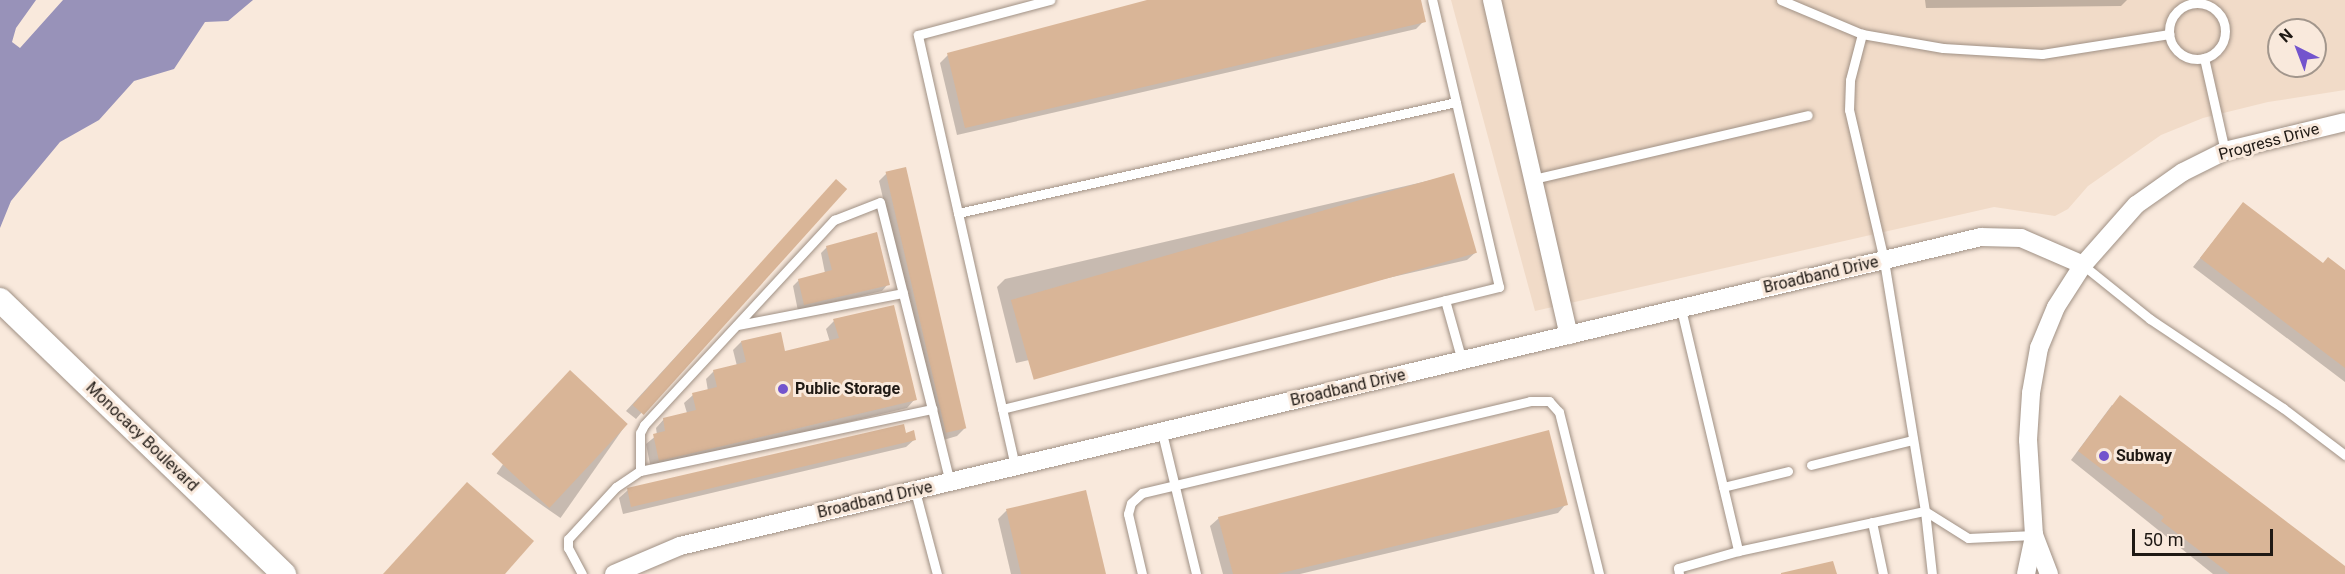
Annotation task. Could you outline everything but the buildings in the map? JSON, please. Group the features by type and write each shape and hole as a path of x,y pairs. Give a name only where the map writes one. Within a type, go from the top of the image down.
{"main road":[{"name":"Monocacy Boulevard","path":"0,300 284,574"}],"street":[{"path":"1492,0 1569,336"},
{"name":"Progress Drive","path":"2026,574 2034,535 2028,440 2031,393 2039,348 2052,317 2083,265 2136,205 2183,172 2225,151 2345,123"},
{"name":"Broadband Drive","path":"614,574 680,546 1981,237 2021,238 2083,265"},
{"name":"Progress Drive","path":"2034,535 2049,574"}],"lane":[{"path":"1015,466 918,35 1050,0"},
{"path":"1002,409 1499,287 1432,0"},
{"path":"1781,0 1817,18 1862,34 1943,48 2042,54 2169,34"},
{"path":"2190,4 2211,7 2223,21 2223,38 2213,54 2204,58 2185,57 2177,51 2169,34 2170,23 2181,8 2190,4"},
{"path":"1862,34 1850,81 1849,111 1884,260 1932,574"},
{"path":"2204,58 2225,151"},
{"path":"958,213 1456,102"},
{"path":"1533,179 1808,115"},
{"path":"640,471 640,433 644,425 834,220 880,202 950,483"},
{"path":"2083,265 2150,319 2283,408 2345,455"},
{"path":"738,325 903,293"},
{"path":"1445,300 1462,361"},
{"path":"1681,309 1738,551"},
{"path":"1142,574 1128,514 1131,502 1142,493 1530,401 1549,400 1559,412 1595,573"},
{"path":"582,574 568,548 568,539 616,486 640,471 932,409"},
{"path":"1162,433 1196,574"},
{"path":"1811,465 1913,440"},
{"path":"1723,487 1788,471"},
{"path":"915,491 937,574"},
{"path":"1679,574 1678,568 1738,551 1924,511 1968,538 2034,535"},
{"path":"1872,522 1883,574"}],"shaded area":[{"path":"0,0 36,0 16,28 12,42 20,48 63,0 253,0 228,21 205,22 174,69 134,81 99,120 60,142 11,201 0,228"},
{"path":"1451,0 2345,0 2345,90 2268,102 2203,118 2161,135 2088,186 2068,209 2055,216 1994,207 1535,311"}],"place":[{"name":"Public Storage","path":"783,389"},
{"name":"Subway","path":"2104,456"}]}
